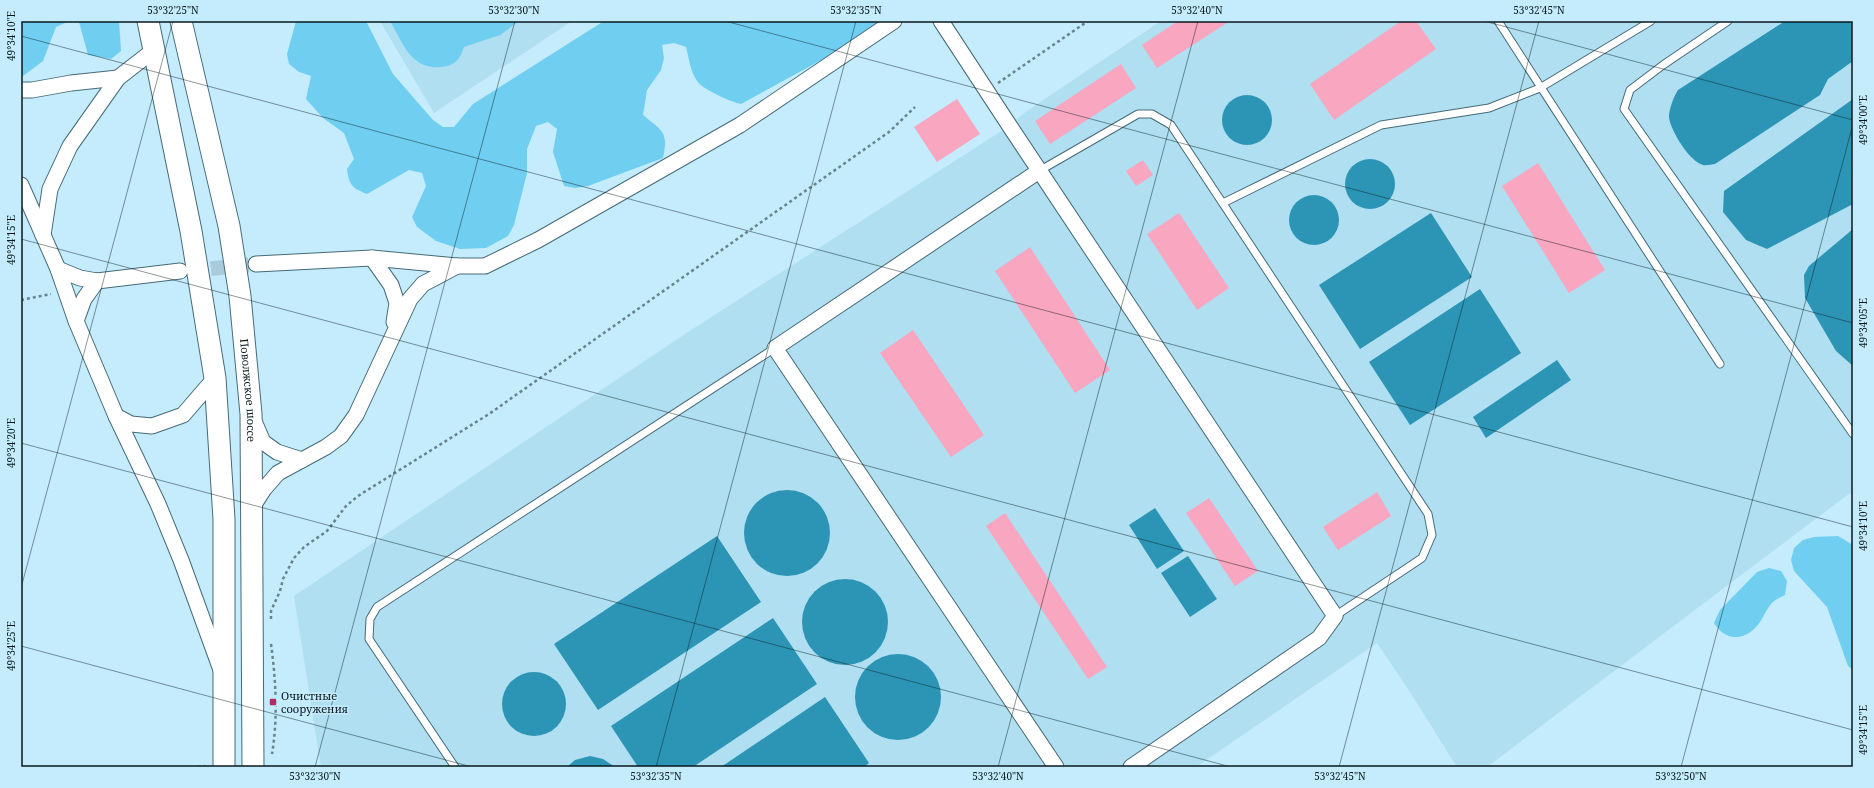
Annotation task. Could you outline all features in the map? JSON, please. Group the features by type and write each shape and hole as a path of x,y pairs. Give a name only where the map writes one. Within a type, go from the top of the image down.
{"street":[{"path":"148,21 191,231 215,378 224,519 225,682 215,766"},
{"name":"Поволжское шоссе","path":"180,21 229,226 240,296 251,414 253,767"},
{"path":"256,264 372,258 457,266 485,266 544,236 740,125 894,21"},
{"path":"941,21 1039,171 1336,616 1320,638 1131,767"},
{"path":"43,235 50,190 70,146 118,78 154,50"},
{"path":"21,90 32,90 71,83 118,78"},
{"path":"1039,171 775,348 1056,767"},
{"path":"21,185 58,269 76,321 116,416 158,504 181,560 225,682"},
{"path":"372,258 391,285 397,303 392,335"},
{"path":"251,510 264,488 278,473 341,436 370,388 392,335 410,299 423,284 457,266"},
{"path":"58,269 80,278 97,281 180,271"},
{"path":"76,321 84,299 97,281"},
{"path":"116,416 131,424 152,426 183,415 215,378"},
{"path":"251,414 263,442 277,452 302,460"}],"lane":[{"path":"1498,21 1720,364"},
{"path":"1223,203 1381,125 1489,108 1540,88 1651,21"},
{"path":"1728,21 1663,65 1630,90 1624,109 1853,434"},
{"path":"1039,171 1138,114 1152,114 1171,125 1428,514 1432,535 1422,558 1336,616"},
{"path":"455,767 369,639 370,619 377,607 775,348"}],"path":[{"path":"986,91 1088,21"},
{"path":"271,625 271,611 280,591 283,579 294,558 304,547 327,531 346,506 358,496 488,414 889,132 915,107"},
{"path":"21,300 65,291"},
{"path":"270,639 275,675 276,730 271,757"},
{"path":"198,767 215,766"}],"shaded area":[{"path":"21,21 119,21 121,51 111,59 88,55 79,22 67,22 56,27 43,61 23,76 21,74"},
{"path":"296,21 366,21 393,74 433,120 443,127 454,127 473,104 604,21 883,21 825,58 741,104 717,95 697,81 690,64 686,47 674,43 662,45 664,58 661,70 647,90 643,115 662,132 665,142 663,158 588,186 576,188 564,186 553,152 557,129 548,122 536,126 527,149 527,173 514,225 508,236 486,248 460,249 436,241 417,227 412,217 426,186 422,173 409,170 367,194 358,190 352,185 347,169 354,159 344,133 323,118 306,99 311,76 299,72 289,64 287,54"},
{"path":"380,21 572,21 434,113"},
{"path":"390,21 519,21 500,35 464,47 459,58 450,65 431,67 415,60 404,46"},
{"path":"1161,21 1853,21 1853,497 1850,493 1487,767 1457,767 1377,643 1196,767 321,767 294,596 685,334 1003,130 1027,111"},
{"path":"1785,21 1853,21 1853,61 1828,79 1820,95 1715,164 1704,165 1698,163 1682,145 1670,123 1670,110 1673,99 1678,90"},
{"path":"1242,95 1252,95 1265,102 1272,115 1272,125 1265,138 1252,145 1242,145 1233,141 1226,134 1222,125 1222,115 1226,106 1233,99"},
{"path":"1853,99 1853,204 1767,249 1746,240 1723,212 1724,191"},
{"path":"1365,159 1375,159 1388,166 1395,179 1395,189 1388,202 1375,209 1365,209 1356,205 1349,198 1345,189 1345,179 1349,170 1356,163"},
{"path":"1309,195 1319,195 1332,202 1339,215 1339,225 1332,238 1319,245 1309,245 1300,241 1293,234 1289,225 1289,215 1293,206 1300,199"},
{"path":"1431,213 1472,277 1360,349 1319,285"},
{"path":"1853,229 1853,366 1836,351 1805,298 1804,275 1809,266"},
{"path":"1480,289 1521,353 1410,425 1369,362"},
{"path":"1557,360 1571,380 1486,438 1473,417"},
{"path":"787,490 803,493 811,497 823,509 827,517 830,533 827,549 823,557 811,569 803,573 787,576 771,573 763,569 751,557 747,549 744,533 747,517 751,509 763,497 771,493"},
{"path":"1155,508 1184,551 1157,569 1129,525"},
{"path":"717,536 761,602 598,710 554,644"},
{"path":"1838,536 1853,545 1853,670 1848,666 1827,607 1794,571 1791,560 1794,548 1803,540 1814,537"},
{"path":"1188,556 1217,599 1190,617 1161,573"},
{"path":"1769,568 1781,571 1787,581 1785,595 1771,604 1751,632 1739,637 1728,636 1723,633 1714,623 1720,610 1757,572"},
{"path":"845,579 861,582 869,586 881,598 885,606 888,622 885,638 881,646 869,658 861,662 845,665 829,662 821,658 809,646 805,638 802,622 805,606 809,598 821,586 829,582"},
{"path":"773,618 817,684 693,767 638,767 611,726"},
{"path":"898,654 914,657 922,661 934,673 938,681 941,697 938,713 934,721 922,733 914,737 898,740 882,737 874,733 862,721 858,713 855,697 858,681 862,673 874,661 882,657"},
{"path":"528,672 540,672 557,681 564,692 566,704 564,716 557,727 540,736 528,736 516,731 507,722 502,710 502,698 507,686 516,677"},
{"path":"825,697 869,763 864,767 721,767"},
{"path":"590,756 603,759 615,767 567,767 575,760"}],"building":[{"path":"1178,21 1230,21 1157,68 1142,45"},
{"path":"1401,21 1416,21 1436,49 1334,120 1310,84"},
{"path":"1121,64 1136,88 1050,144 1035,121"},
{"path":"957,99 980,134 937,162 914,127"},
{"path":"1143,160 1153,175 1136,186 1126,171"},
{"path":"1538,163 1605,270 1569,293 1502,186"},
{"path":"1179,213 1229,288 1197,310 1147,234"},
{"path":"1030,247 1110,370 1075,393 995,271"},
{"path":"913,330 984,435 951,457 880,353"},
{"path":"1377,492 1391,516 1338,550 1323,527"},
{"path":"1209,498 1258,571 1235,586 1186,513"},
{"path":"1005,513 1107,667 1088,679 986,526"}],"tunnel":[{"path":"188,271 256,264"}],"place":[{"name":"Очистные сооружения","path":"273,702"}]}
